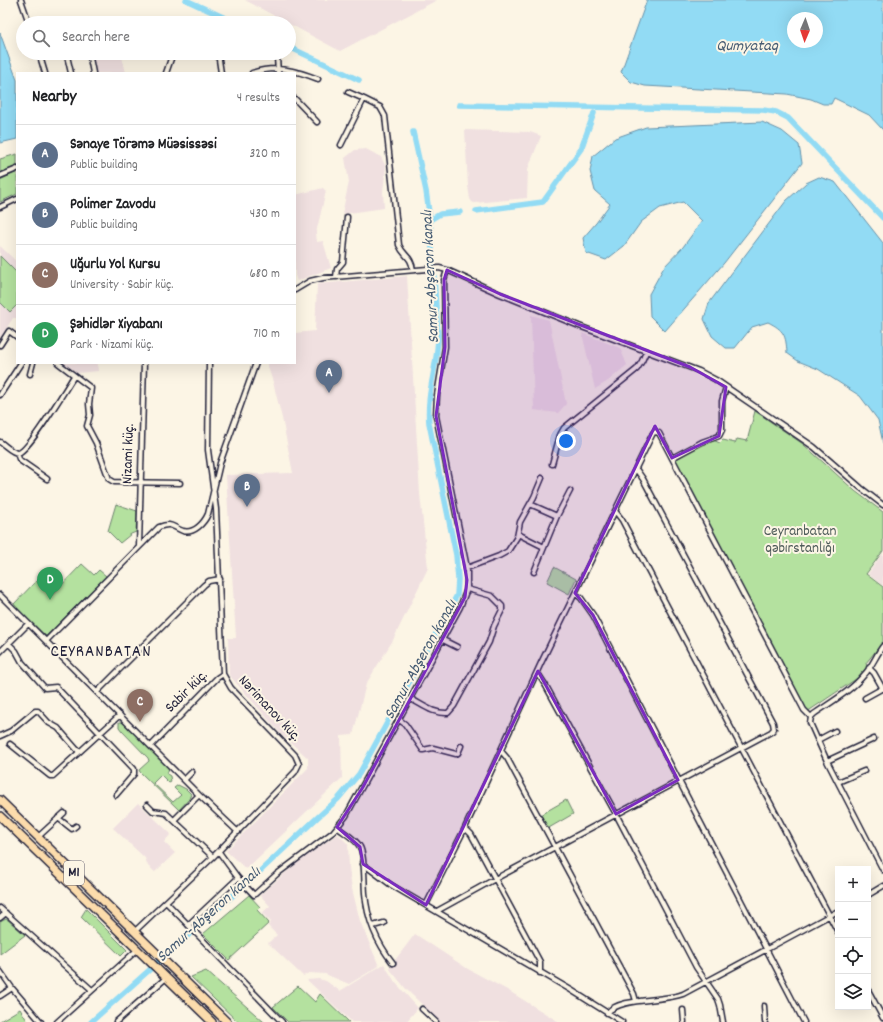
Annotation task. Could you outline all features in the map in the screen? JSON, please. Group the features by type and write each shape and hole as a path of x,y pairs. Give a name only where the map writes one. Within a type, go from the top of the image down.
{"highway":[{"name":"M1","path":"0,800 227,1022"},
{"name":"M1","path":"0,816 139,952"},
{"path":"139,952 212,1022"}],"street":[{"path":"21,0 27,16"},
{"path":"41,60 45,72"},
{"path":"68,60 71,72"},
{"path":"90,60 93,72"},
{"path":"166,72 171,60"},
{"path":"219,60 221,72"},
{"path":"277,60 278,71"},
{"path":"256,72 271,68 278,71 290,70 301,72 318,79"},
{"path":"348,92 380,107 385,116 399,245 411,260 413,270"},
{"path":"341,145 364,99"},
{"path":"296,100 317,122"},
{"path":"0,176 16,169"},
{"path":"0,207 16,199"},
{"path":"336,277 337,269 343,262 347,217"},
{"path":"296,289 314,280 336,277 439,268 447,270 500,294 646,352 699,371 726,387 814,447 883,505"},
{"path":"219,852 238,878 254,895 277,874 333,832 346,816 364,786 398,719 411,699 460,607 467,589 467,568 436,416 437,395 445,347 444,280 447,270"},
{"path":"0,345 9,332 16,336"},
{"path":"552,464 560,435 564,428 637,369 646,352"},
{"path":"0,395 20,364"},
{"path":"30,374 33,364"},
{"path":"59,364 91,388 89,404 90,418 87,426 96,444 108,480 114,482 180,483"},
{"name":"Nizami küç.","path":"139,546 144,364"},
{"name":"Nərimanov küç.","path":"134,932 219,852 295,772 298,764 295,755 231,688 224,674 220,578 209,460 209,364"},
{"path":"46,641 159,527 165,524 187,531 192,530 205,520 208,514 220,463 256,364"},
{"path":"0,442 14,452 17,453 23,451 74,376"},
{"path":"672,458 702,442 719,436 722,430 722,401 726,387"},
{"path":"426,906 465,828 537,672 636,469 650,437 656,432 659,433 804,710 811,717 811,727 883,870"},
{"path":"17,453 21,462 47,479"},
{"path":"436,912 678,780 771,732 774,729 773,723 643,479 636,469"},
{"path":"467,568 505,554 508,551 518,534 520,522 542,478"},
{"path":"534,572 557,516 570,491"},
{"path":"530,504 557,516"},
{"path":"615,511 622,520 835,926"},
{"path":"518,534 544,547"},
{"path":"97,692 204,585 209,581 220,578"},
{"path":"411,699 434,712 448,713 454,706 489,642 494,626 502,610 502,606 492,596 467,589"},
{"path":"575,593 581,598 593,615 804,1022"},
{"path":"0,595 199,795 238,832"},
{"path":"0,652 28,624"},
{"path":"443,640 457,647"},
{"path":"9,644 16,651 22,662 45,688 56,687 135,771 116,795"},
{"path":"811,717 856,683 869,668 883,646"},
{"path":"865,698 883,688 874,673 869,668"},
{"path":"537,672 616,814 696,967 714,992 720,1005 723,1022"},
{"name":"Sabir küç.","path":"151,746 217,678 224,674"},
{"path":"0,736 11,731 38,710 49,723 58,728 79,752"},
{"path":"10,744 52,777 120,715"},
{"path":"398,719 405,724 423,750 433,748 456,754 461,746"},
{"path":"818,740 835,731"},
{"path":"827,761 874,739"},
{"path":"500,751 507,758 554,848 634,994 636,1001"},
{"path":"838,782 864,771"},
{"path":"184,780 192,772"},
{"path":"174,820 199,795"},
{"path":"147,806 153,811 166,813 213,857"},
{"path":"38,837 64,813"},
{"path":"58,818 72,829 76,826"},
{"path":"337,827 360,847 365,894 373,926 381,947 393,963"},
{"path":"465,828 471,834 540,962 540,973"},
{"path":"363,864 391,885 622,1022"},
{"path":"189,925 238,878"},
{"path":"871,893 883,886"},
{"path":"166,902 282,1022"},
{"path":"0,908 92,990"},
{"path":"0,918 6,914"},
{"path":"607,1013 613,1007 636,1001 674,998 835,914"},
{"path":"373,926 384,923"},
{"path":"57,1022 92,990 139,952"},
{"path":"0,972 41,1022"},
{"path":"116,1022 164,977"},
{"path":"0,996 12,988"},
{"path":"871,996 883,1018"},
{"path":"764,1006 766,1022"},
{"path":"422,1009 436,1022"},
{"path":"682,1010 684,1022"}],"highlighted area":[{"path":"447,270 500,294 690,367 726,387 719,436 672,458 655,426 575,593 593,615 678,780 616,814 538,671 426,905 363,864 360,847 337,827 363,787 465,597 467,580 436,416 445,347 444,280"}],"shaded area":[{"path":"245,0 437,0 340,51 296,27 296,16 275,16"},
{"path":"93,60 123,60 126,72 96,72"},
{"path":"465,130 530,132 541,136 528,169 527,198 472,202 470,199 468,186"},
{"path":"366,149 381,157 386,167 383,191 384,208 342,214 349,182 345,158 355,150"},
{"path":"323,188 326,191 316,233 317,242 323,241 331,268 297,281 296,278 296,195"},
{"path":"0,246 16,261 16,318 13,318 0,338"},
{"path":"407,276 420,494 428,568 393,640 366,684 353,735 341,736 342,778 246,869 226,851 308,768 308,758 281,734 229,675 228,638 236,638 226,475 293,473 282,418 268,364 296,364 296,333 315,331 317,284"},
{"path":"531,315 549,320 566,404 558,413 534,410"},
{"path":"582,333 620,348 627,365 608,381 595,389"},
{"path":"64,364 97,364 98,371 77,373"},
{"path":"883,553 883,586 868,574"},
{"path":"138,803 171,834 164,842 175,853 155,872 148,866 145,858 113,828"},
{"path":"338,834 348,844 352,889 360,921 379,966 349,984 325,974 309,973 303,976 268,943 277,935 268,926 271,922 262,913 270,906 260,895 300,860"},
{"path":"415,934 468,969 509,991 559,1022 440,1022 406,989 389,968"},
{"path":"384,964 395,982 418,1008 406,1022 352,1022 307,980 319,979 326,981 340,991"}],"green space":[{"path":"16,154 16,166 0,173 0,159"},
{"path":"16,172 16,194 0,202 0,180"},
{"path":"0,256 16,272 16,306 10,312 0,302"},
{"name":"Ceyranbatan qəbirstanlığı","path":"755,411 803,444 855,491 883,512 883,551 866,574 883,587 883,642 866,663 867,667 856,679 807,712 675,460 713,440 720,443 723,440 735,443 737,439 747,441"},
{"path":"116,504 137,511 136,532 120,543 108,531"},
{"path":"82,564 94,575 99,570 106,576 46,636 13,605 36,581 52,595"},
{"path":"554,567 576,579 569,594 547,582"},
{"path":"119,722 127,725 169,768 167,774 170,776 171,782 169,783 161,775 153,783 173,802 181,795 174,788 178,785 186,789 191,794 189,799 179,810 140,772 139,770 149,761 148,758 122,731 119,727"},
{"path":"566,800 573,814 547,829 540,815"},
{"path":"249,895 260,907 257,910 269,923 229,960 203,934"},
{"path":"86,909 127,950 121,956 81,917"},
{"path":"6,919 25,935 0,954 0,922"},
{"path":"206,971 264,1022 238,1022 191,977"},
{"path":"298,986 315,1002 320,994 349,1022 288,1022 273,1007"},
{"path":"20,1009 28,1022 0,1022 0,1021"}],"water":[{"name":"Qumyataq","path":"647,0 883,0 883,130 869,115 834,98 831,104 823,104 811,99 787,94 645,86 631,82 621,72"},
{"path":"0,33 16,77 16,139 0,143"},
{"path":"762,122 782,131 799,145 802,163 724,263 665,331 650,316 649,294 664,267 683,247 702,221 683,202 660,208 641,222 624,246 606,260 586,253 583,238 610,204 595,191 590,171 593,156 615,138 646,127"},
{"path":"819,177 835,182 883,243 883,443 878,420 860,396 818,369 798,361 787,353 785,337 778,328 768,322 752,327 735,348 726,348 712,336 704,319 709,303 786,201 806,183"}],"waterway":[{"path":"186,0 221,16"},
{"path":"296,50 359,80"},
{"name":"Samur-Abşeron kanalı","path":"459,105 763,110 776,112 788,118 883,218"},
{"path":"476,211 543,202 581,149 594,113"},
{"name":"Samur-Abşeron kanalı","path":"91,1022 257,874 338,799 359,774 457,595 458,579 456,555 429,423 429,401 438,335 430,220 426,191 413,132"},
{"path":"430,220 440,214 460,212"}],"place":[{"name":"Sənaye Törəmə Müəsissəsi","path":"329,393"},
{"name":"Polimer Zavodu","path":"247,507"},
{"name":"Şəhidlər Xiyabanı","path":"50,600"},
{"name":"Uğurlu Yol Kursu","path":"140,722"}],"district":[{"name":"CEYRANBATAN","path":"101,653"}]}
